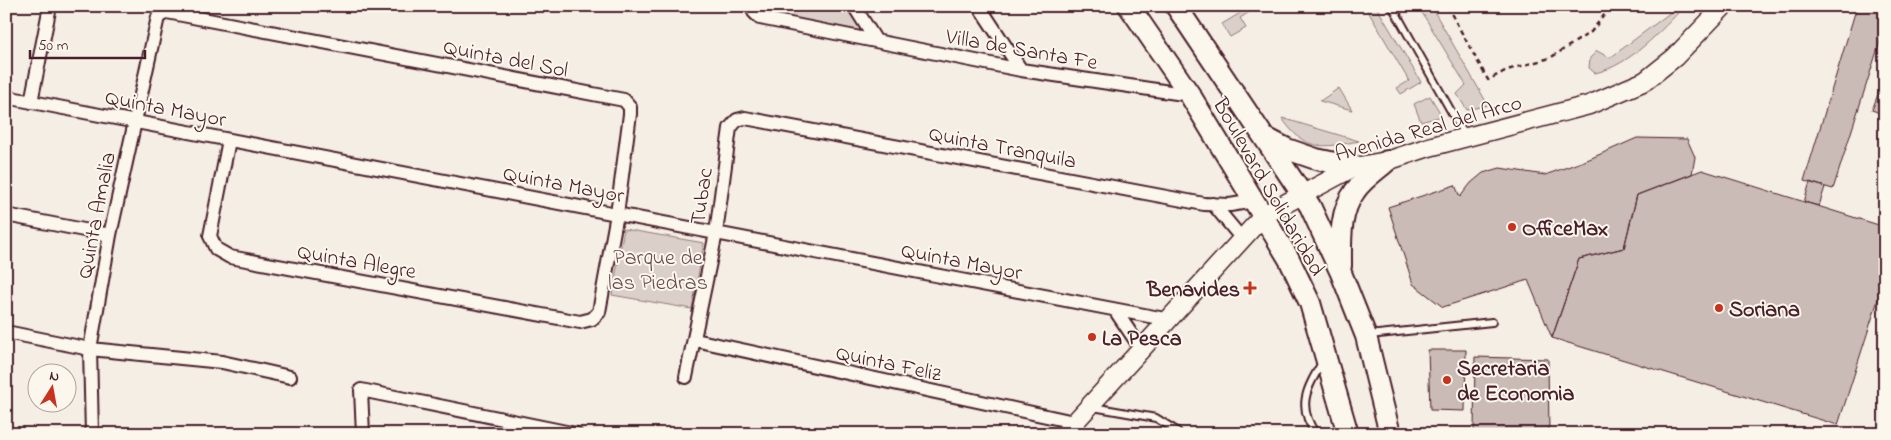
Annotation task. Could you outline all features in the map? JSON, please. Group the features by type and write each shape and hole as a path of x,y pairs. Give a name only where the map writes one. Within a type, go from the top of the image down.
{"main road":[{"name":"Boulevard Solidaridad","path":"1129,6 1190,95 1289,259 1310,303 1327,356 1348,434"},
{"name":"Boulevard Solidaridad","path":"1176,6 1302,193 1341,274 1366,336 1390,434"},
{"path":"1266,138 1286,149 1316,159 1354,167"},
{"path":"1341,274 1341,231 1345,210 1356,190 1387,161"}],"street":[{"path":"31,102 50,6"},
{"name":"Villa de Santa Fe","path":"752,6 754,12 760,18 1021,70 1190,95"},
{"path":"854,6 876,41"},
{"path":"979,6 1021,70"},
{"name":"Avenida Real del Arco","path":"1069,428 1244,240 1259,208 1302,193 1354,167 1387,161 1589,105 1645,82 1675,57 1724,6"},
{"name":"Quinta Amalia","path":"92,434 90,349 110,235 158,17 167,12"},
{"name":"Quinta del Sol","path":"167,12 624,100 630,106 630,114 617,214 599,312"},
{"name":"Quinta Mayor","path":"6,97 1170,320"},
{"name":"Quinta Tranquila","path":"746,118 1213,204 1259,208"},
{"name":"Tubac","path":"686,377 716,233 730,128 737,120 746,118"},
{"name":"Quinta Alegre","path":"229,140 210,236 216,249 230,257 580,322 592,319 599,312"},
{"path":"1213,204 1244,240"},
{"path":"6,215 110,235"},
{"path":"1114,310 1142,350"},
{"path":"6,332 90,349 222,362 290,377"},
{"name":"Quinta Feliz","path":"695,340 1069,428"},
{"path":"362,434 361,390 576,434"}],"lane":[{"path":"1392,6 1466,138"},
{"path":"1366,336 1492,322"},
{"path":"1316,434 1310,425 1305,398 1307,387 1327,356"},
{"path":"1089,406 1156,418 1179,434"}],"path":[{"path":"1447,6 1488,80 1508,70 1550,58 1591,32 1606,14"}],"green space":[{"path":"768,6 853,6 875,40 766,18"},
{"path":"1252,6 1259,6 1240,18 1246,28 1230,37 1222,24"},
{"path":"1365,6 1376,6 1421,82 1401,94 1397,88 1409,81"},
{"path":"1418,6 1431,6 1488,105 1467,110 1457,94 1466,85"},
{"path":"1679,6 1685,6 1633,55 1621,63 1595,73 1589,68 1590,58 1597,51 1610,58"},
{"path":"1339,88 1352,110 1320,101"},
{"path":"1430,96 1442,116 1421,122 1414,104"},
{"path":"1282,118 1359,141 1324,146 1315,145 1299,137"},
{"name":"Parque de las Piedras","path":"624,229 704,243 692,309 612,295"}],"building":[{"path":"1857,6 1885,6 1885,26 1833,189 1804,181"},
{"path":"1885,76 1885,115 1872,110"},
{"name":"OfficeMax","path":"1637,138 1687,139 1695,157 1692,174 1637,195 1624,248 1579,259 1552,338 1528,280 1443,307 1413,284 1388,207 1455,185 1460,197 1471,183 1483,173 1500,168 1545,175 1587,160"},
{"name":"Soriana","path":"1702,170 1885,227 1885,278 1838,425 1552,338 1579,259 1624,248 1637,195"},
{"path":"1810,182 1825,187 1819,206 1804,202"},
{"name":"Secretaria de Economia","path":"1428,350 1466,350 1465,411 1430,410"},
{"path":"1475,357 1548,359 1549,434 1474,434"}],"place":[{"name":"OfficeMax","path":"1512,227"},
{"name":"Benavides","path":"1250,288"},
{"name":"Soriana","path":"1719,308"},
{"name":"La Pesca","path":"1092,337"},
{"name":"Secretaria de Economia","path":"1447,380"}]}
